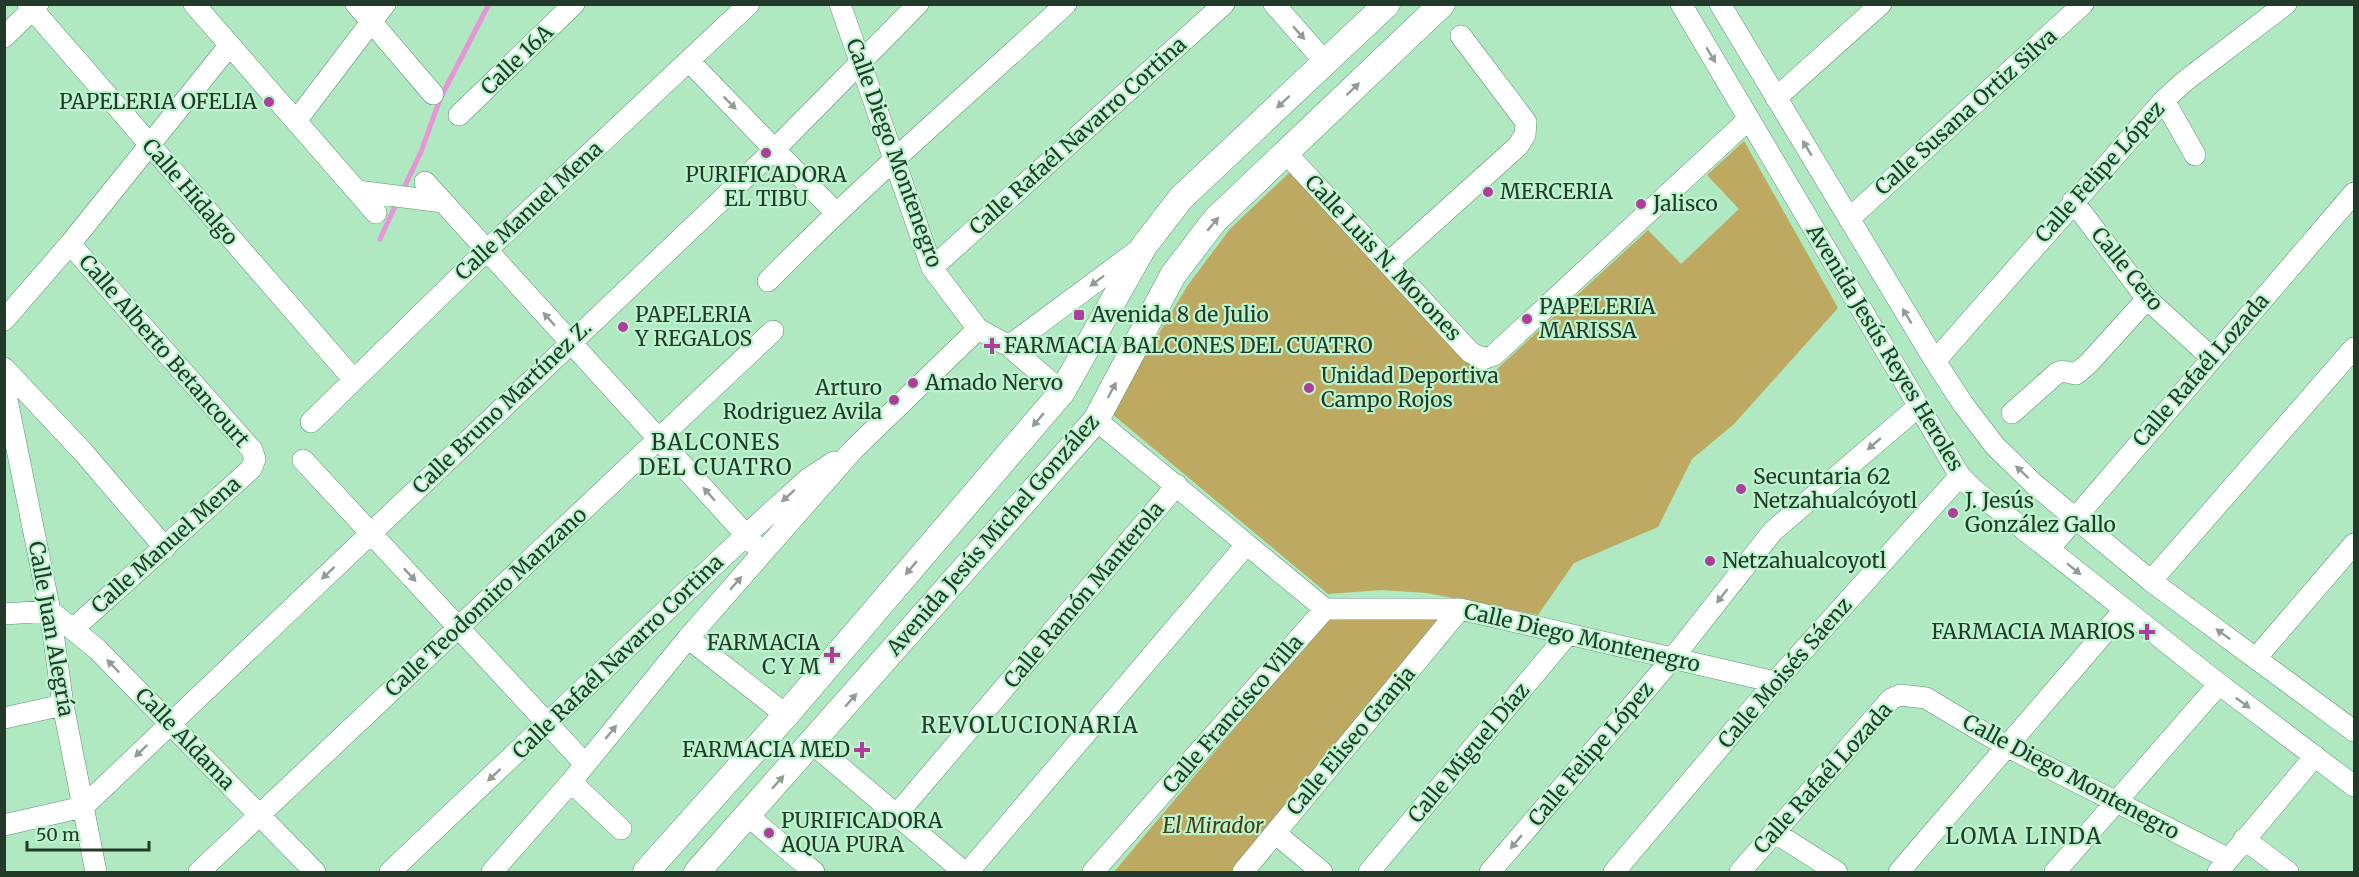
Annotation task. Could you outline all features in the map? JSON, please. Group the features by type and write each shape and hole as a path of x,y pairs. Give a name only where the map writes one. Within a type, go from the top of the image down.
{"main road":[{"name":"Avenida Jesús Michel González","path":"645,873 786,715 1062,392 1144,246 1181,198 1387,4"},
{"name":"Avenida Jesús Michel González","path":"697,873 1096,420 1173,275 1215,220 1442,4"},
{"path":"669,873 761,761 786,715"}],"street":[{"path":"194,4 296,121 362,192 376,213"},
{"path":"356,4 433,94"},
{"path":"296,121 385,4"},
{"name":"Calle 16A","path":"459,115 574,4"},
{"name":"Calle Manuel Mena","path":"311,422 487,250 749,4"},
{"name":"Calle Diego Montenegro","path":"840,4 932,268 978,329 1009,346 1062,392"},
{"name":"Calle Bruno Martínez Z.","path":"83,807 775,149 918,4"},
{"path":"768,281 835,212 895,162 1066,4"},
{"name":"Calle Rafaél Navarro Cortina","path":"932,268 1224,4"},
{"path":"1274,4 1325,62"},
{"name":"Avenida Jesús Reyes Heroles","path":"1681,4 1960,476 2124,610 2355,786"},
{"name":"Avenida Jesús Reyes Heroles","path":"1720,4 1935,361 1963,405 1995,446 2074,519 2151,581 2355,731"},
{"path":"1776,98 1881,4"},
{"name":"Calle Susana Ortiz Silva","path":"1849,219 2083,4"},
{"name":"Calle Felipe López","path":"1935,361 2164,100 2185,81 2286,4"},
{"path":"4,37 33,7"},
{"name":"Calle Hidalgo","path":"33,7 149,146 354,380"},
{"path":"1388,263 1518,146 1525,135 1526,122 1461,36"},
{"path":"4,320 70,244 229,46"},
{"path":"688,61 835,212"},
{"path":"2164,100 2195,156"},
{"name":"Calle Luis N. Morones","path":"1286,153 1470,352 1483,358 1494,355 1749,119"},
{"path":"362,192 434,195 487,250 762,553"},
{"name":"Calle Rafaél Lozada","path":"2049,549 2211,357 2355,193"},
{"name":"Calle Cero","path":"2073,201 2146,299 2211,357"},
{"name":"Calle Alberto Betancourt","path":"70,244 252,450 255,459"},
{"path":"1009,346 1144,246"},
{"path":"2012,413 2057,373 2062,371 2076,374 2089,363 2146,299"},
{"name":"Calle Rafaél Navarro Cortina","path":"492,873 571,782 688,638 853,450 978,329"},
{"name":"Calle Teodomiro Manzano","path":"199,873 773,331"},
{"path":"2151,581 2355,348"},
{"path":"4,368 84,453 165,548"},
{"name":"Calle Juan Alegría","path":"4,385 50,610 63,705 96,873"},
{"name":"Calle Felipe López","path":"1490,873 1672,659 1773,531 1919,406"},
{"path":"1096,420 1177,484 1246,545 1325,609"},
{"name":"Calle Rafaél Navarro Cortina","path":"390,873 746,535 809,478 853,450"},
{"name":"Calle Manuel Mena","path":"72,629 251,469 255,459"},
{"path":"303,460 585,764"},
{"name":"Calle Moisés Sáenz","path":"1614,873 1775,682 1960,476"},
{"name":"Calle Ramón Manterola","path":"897,814 1177,484"},
{"path":"2256,658 2355,544"},
{"path":"813,744 966,873 1246,545"},
{"name":"Calle Diego Montenegro","path":"1325,609 1460,609 1775,682"},
{"name":"Calle Francisco Villa","path":"1093,873 1325,609"},
{"name":"Calle Eliseo Granja","path":"1243,873 1460,609"},
{"path":"4,614 50,610"},
{"name":"Calle Aldama","path":"50,610 96,649 315,873"},
{"path":"1899,873 2124,610"},
{"name":"Calle Miguel Díaz","path":"1369,873 1568,634"},
{"path":"688,638 786,715"},
{"path":"2055,873 2219,684"},
{"name":"Calle Rafaél Lozada","path":"1740,873 1891,699 1900,695 1913,695"},
{"name":"Calle Diego Montenegro","path":"1913,695 1936,704 2006,746 2116,804 2224,866"},
{"path":"4,718 63,705"},
{"path":"2224,866 2244,839 2315,756"},
{"path":"571,782 621,829"},
{"path":"4,825 83,807"},
{"path":"748,816 814,873"},
{"path":"1774,832 1837,873"},
{"path":"1275,833 1322,873"},
{"path":"2244,839 2288,873"}],"green space":[{"path":"1744,141 1838,308 1734,424 1692,459 1658,527 1574,563 1538,615 1427,593 1382,590 1328,594 1111,413 1188,285 1230,229 1291,171 1485,380 1648,230 1681,264 1739,209 1707,175"},
{"name":"El Mirador","path":"1328,617 1444,620 1235,872 1114,872"}],"waterway":[{"path":"402,192 421,152 440,99 489,4"},
{"path":"380,239 398,200"}],"place":[{"name":"PAPELERIA OFELIA","path":"269,102"},
{"name":"PURIFICADORA EL TIBU","path":"766,153"},
{"name":"MERCERIA","path":"1488,192"},
{"name":"Jalisco","path":"1641,204"},
{"name":"Avenida 8 de Julio","path":"1079,315"},
{"name":"PAPELERIA MARISSA","path":"1527,319"},
{"name":"PAPELERIA Y REGALOS","path":"623,327"},
{"name":"FARMACIA BALCONES DEL CUATRO","path":"992,346"},
{"name":"Amado Nervo","path":"913,383"},
{"name":"Unidad Deportiva Campo Rojos","path":"1309,388"},
{"name":"Arturo Rodriguez Avila","path":"894,400"},
{"name":"Secuntaria 62 Netzahualcóyotl","path":"1741,489"},
{"name":"J. Jesús González Gallo","path":"1953,513"},
{"name":"Netzahualcoyotl","path":"1710,561"},
{"name":"FARMACIA MARIOS","path":"2147,632"},
{"name":"FARMACIA C Y M","path":"832,655"},
{"name":"FARMACIA MED","path":"862,750"},
{"name":"PURIFICADORA AQUA PURA","path":"769,833"}],"district":[{"name":"BALCONES DEL CUATRO","path":"716,455"},
{"name":"REVOLUCIONARIA","path":"1030,725"},
{"name":"LOMA LINDA","path":"2024,836"}]}
